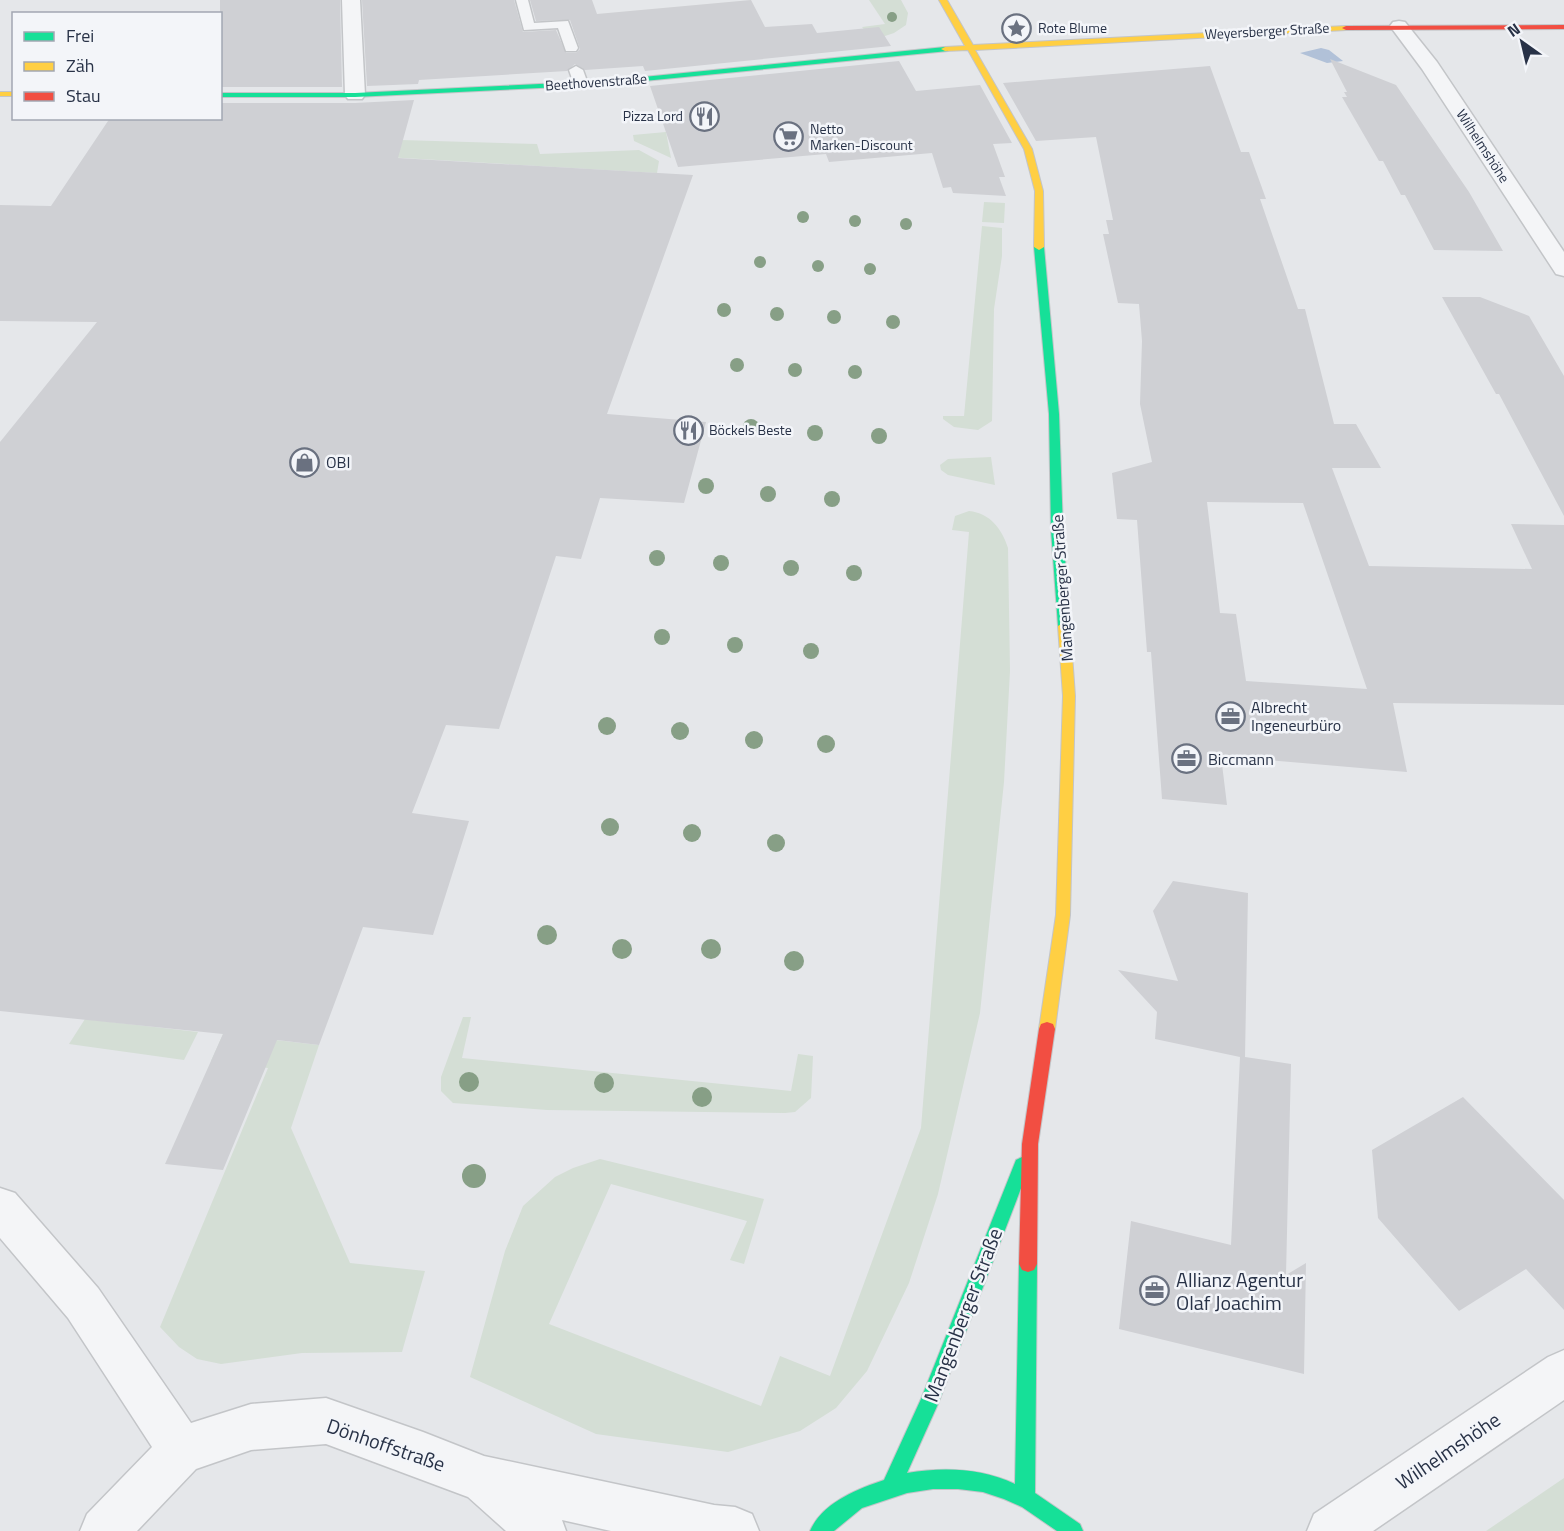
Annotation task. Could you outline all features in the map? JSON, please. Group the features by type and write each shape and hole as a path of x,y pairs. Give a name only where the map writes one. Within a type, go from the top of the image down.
{"main road":[{"name":"Mangenberger Straße","path":"943,0 1028,149 1039,191 1038,241 1054,414 1057,530 1069,696 1063,915 1030,1144 1025,1496"},
{"name":"Weyersberger Straße","path":"970,46 1302,29 1399,26 1564,27"},
{"name":"Beethovenstraße","path":"222,95 355,95 970,46"},
{"name":"Mangenberger Straße","path":"892,1484 929,1404 1030,1144"},
{"path":"820,1531 849,1505 892,1484 936,1476 982,1481 1025,1496 1073,1531"}],"street":[{"path":"351,0 355,95"},
{"name":"Wilhelmshöhe","path":"1399,26 1430,66 1564,268"},
{"path":"0,1207 83,1303 181,1450"},
{"name":"Wilhelmshöhe","path":"1330,1531 1564,1373"},
{"name":"Dönhoffstraße","path":"104,1531 181,1450 251,1427 326,1421 423,1455 484,1480 714,1529 735,1531"},
{"name":"Dönhoffstraße","path":"484,1480 542,1531"}],"lane":[{"path":"522,0 529,27 563,24 571,48"}],"shaded area":[{"path":"869,0 901,0 908,13 906,25 894,33 873,40 862,27 885,24"},
{"path":"666,132 671,158 634,141 633,135"},
{"path":"301,137 537,144 540,154 639,150 659,161 657,173 335,154"},
{"path":"984,202 1005,203 1004,223 982,222"},
{"path":"982,226 1002,228 1002,256 994,309 992,421 978,430 954,427 943,419 943,416 964,416"},
{"path":"991,457 995,485 948,475 941,470 940,465 948,459"},
{"path":"969,511 983,515 994,523 999,528 1008,548 1010,671 1004,782 980,1013 938,1194 909,1283 867,1371 836,1408 800,1431 728,1452 596,1434 470,1377 505,1251 523,1206 555,1177 600,1159 764,1199 744,1264 730,1260 747,1221 611,1184 549,1324 761,1406 780,1356 830,1376 921,1128 969,532 952,530 955,516"},
{"path":"463,1017 471,1017 462,1058 791,1091 798,1054 813,1056 811,1098 795,1112 785,1113 547,1110 453,1103 441,1091 441,1077"},
{"path":"85,1019 198,1032 184,1060 69,1044"},
{"path":"223,1034 319,1045 291,1128 350,1263 425,1271 402,1352 302,1353 221,1364 197,1359 179,1347 160,1327 268,1068 211,1061"},
{"path":"1564,1478 1564,1531 1486,1531"}],"water":[{"path":"1321,48 1329,50 1343,61 1327,63 1300,53"}],"building":[{"path":"220,0 340,0 342,87 222,87 222,12 220,12"},
{"path":"362,0 514,0 523,32 556,30 566,53 576,53 580,49 570,20 536,21 530,0 592,0 597,14 751,0 765,27 812,24 817,33 879,27 891,46 645,71 643,66 585,70 575,64 567,71 419,80 418,84 367,86"},
{"path":"1330,59 1396,85 1469,192 1503,251 1434,250 1405,195 1401,195 1383,161 1379,161 1342,97 1347,97 1344,92 1347,92"},
{"path":"899,61 916,91 980,85 1012,143 993,144 1005,177 999,177 1006,196 953,193 951,187 943,188 932,153 829,162 826,154 678,167 650,86"},
{"path":"1210,66 1241,152 1249,152 1266,199 1260,199 1298,309 1305,309 1334,424 1356,424 1381,468 1332,468 1369,566 1532,569 1511,524 1564,525 1564,705 1393,703 1407,772 1221,756 1227,805 1162,799 1151,652 1147,652 1137,520 1117,519 1112,473 1152,462 1140,404 1142,341 1139,304 1118,303 1103,234 1109,234 1106,220 1113,220 1096,137 1036,141 1003,83","holes":["1207,502 1303,503 1367,689 1246,681 1236,614 1220,613"]},
{"path":"414,100 398,158 693,175 607,414 706,422 684,503 600,498 581,559 556,556 499,729 446,725 412,813 469,821 433,935 363,927 319,1045 277,1040 223,1170 165,1164 223,1034 0,1011 0,442 97,322 0,321 0,205 51,206 109,120 222,120 222,103 355,103"},
{"path":"1442,297 1480,297 1529,316 1564,376 1564,516 1499,394 1496,394"},
{"path":"1173,881 1248,893 1245,1057 1291,1064 1286,1275 1306,1263 1304,1374 1119,1329 1131,1221 1231,1245 1240,1057 1155,1039 1157,1012 1118,970 1178,981 1153,911"},
{"path":"1463,1097 1564,1200 1564,1310 1526,1269 1459,1311 1378,1218 1372,1150"}],"traffic: fast":[{"path":"222,95 355,95 603,83 945,49"},
{"path":"1039,247 1054,414 1057,530 1064,626"},
{"path":"892,1484 929,1404 1022,1165"},
{"path":"1025,1496 1028,1264"},
{"path":"820,1531 855,1501 907,1483 933,1479 983,1482 1006,1490 1052,1514 1073,1531"}],"traffic: slow":[{"path":"943,0 1028,149 1039,191 1039,247"},
{"path":"945,49 1346,28"},
{"path":"0,94 12,94"},
{"path":"1047,1029 1063,915 1069,696 1064,626"}],"traffic: jam":[{"path":"1346,28 1564,27"},
{"path":"1028,1264 1030,1144 1047,1029"}],"place":[{"name":"Rote Blume","path":"1017,28"},
{"name":"Pizza Lord","path":"704,116"},
{"name":"Netto Marken-Discount","path":"789,137"},
{"name":"Böckels Beste","path":"688,430"},
{"name":"OBI","path":"305,462"},
{"name":"Albrecht Ingeneurbüro","path":"1230,716"},
{"name":"Biccmann","path":"1187,759"},
{"name":"Allianz Agentur Olaf Joachim","path":"1155,1291"}]}
